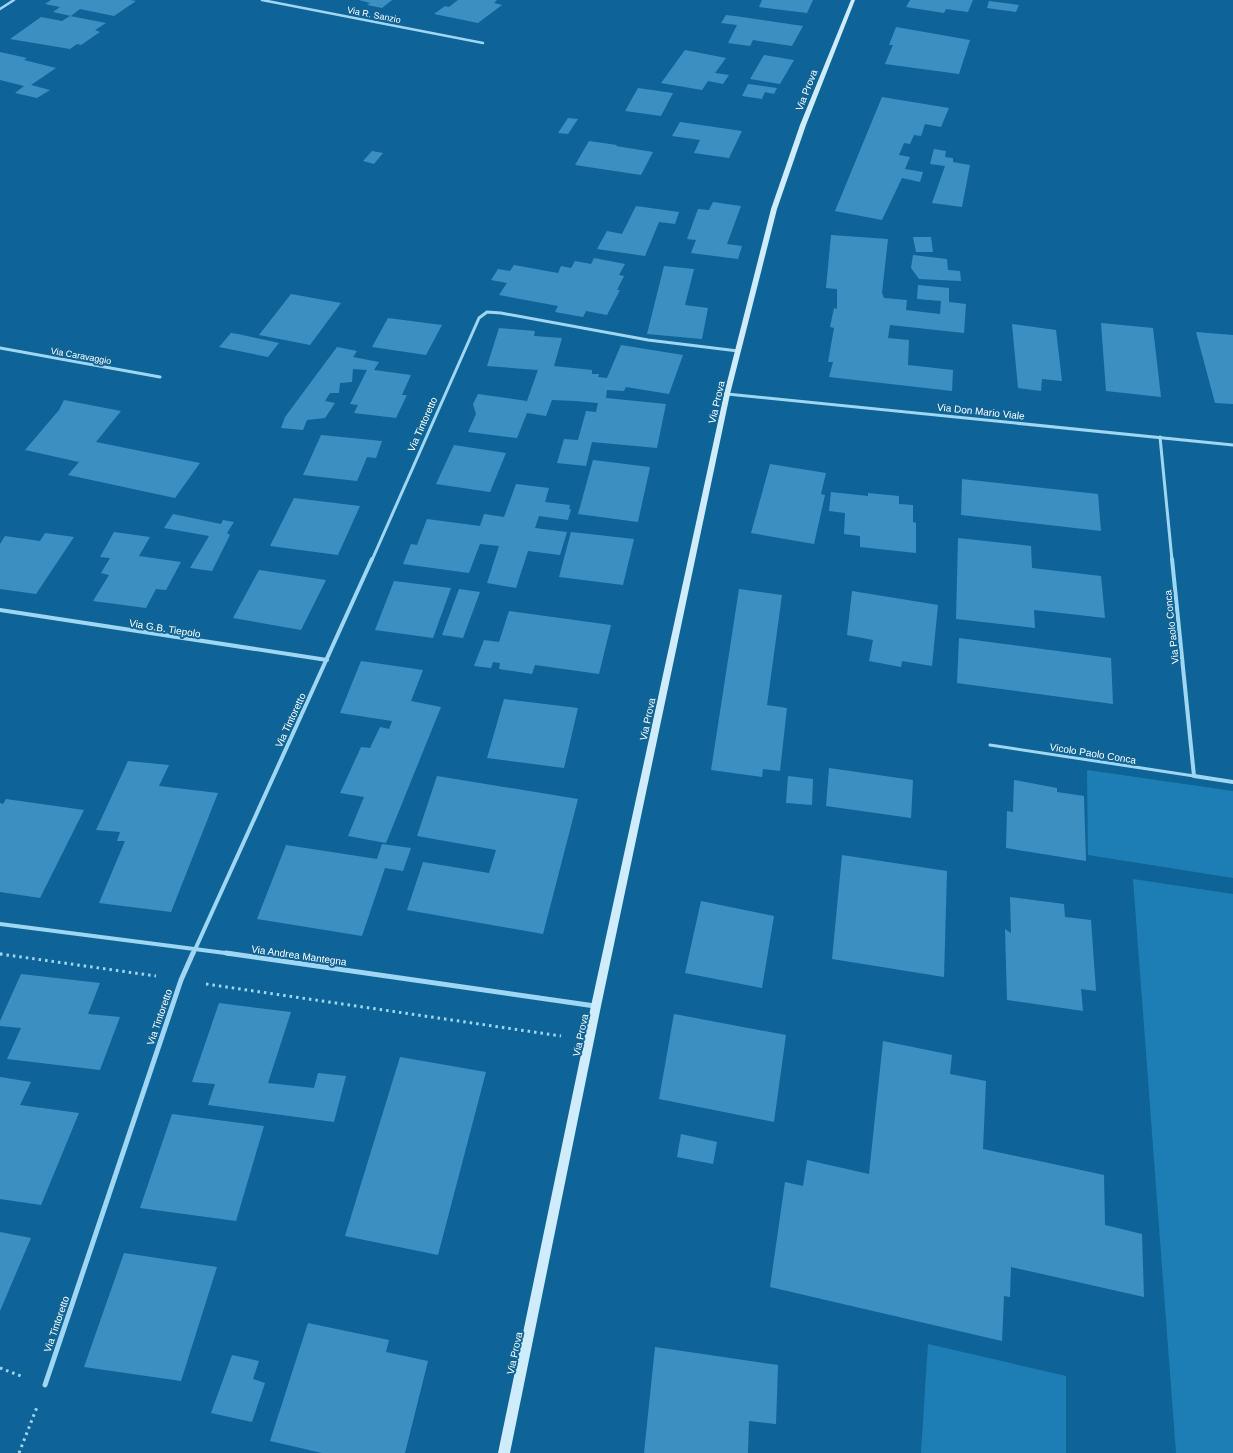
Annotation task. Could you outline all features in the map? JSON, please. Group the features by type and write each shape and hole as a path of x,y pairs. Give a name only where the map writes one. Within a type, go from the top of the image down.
{"main road":[{"name":"Via Prova","path":"504,1453 596,1006 727,394 774,209 806,118 853,0"}],"street":[{"path":"0,9 14,0"},
{"name":"Via R. Sanzio","path":"262,0 483,43"},
{"name":"Via Tintoretto","path":"45,1385 181,980 327,660 479,318 488,312 501,313 648,340 738,351"},
{"name":"Via Caravaggio","path":"0,348 160,377"},
{"name":"Via Don Mario Viale","path":"727,394 1233,445"},
{"name":"Via Paolo Conca","path":"1160,437 1194,776"},
{"name":"Via G.B. Tiepolo","path":"0,610 327,660"},
{"path":"1194,776 1233,782"},
{"name":"Via Andrea Mantegna","path":"0,924 195,949 596,1006"}],"lane":[{"name":"Vicolo Paolo Conca","path":"990,745 1194,776"}],"path":[{"path":"0,954 589,1040"}],"shaded area":[{"path":"1087,770 1233,791 1233,878 1088,855"},
{"path":"1133,879 1233,894 1233,1453 1176,1453"},
{"path":"928,1344 1066,1376 1066,1453 921,1453"}],"building":[{"path":"51,0 136,1 114,16 80,9 71,16 53,12 60,7 45,4"},
{"path":"359,0 392,0 382,8 367,5 370,3"},
{"path":"458,0 497,0 494,3 502,5 478,23 434,14 445,6 449,7"},
{"path":"762,0 813,0 807,13 759,7"},
{"path":"910,0 973,0 968,12 946,9 944,13 906,7"},
{"path":"989,1 1019,5 1016,12 987,8"},
{"path":"726,15 803,26 792,46 753,40 750,46 728,43 737,25 721,23"},
{"path":"70,16 106,23 95,30 100,32 81,45 77,44 70,49 10,39 41,17 62,21"},
{"path":"896,27 970,40 959,74 885,64 893,45 889,45"},
{"path":"685,50 726,58 715,73 729,75 723,84 708,81 702,90 661,83"},
{"path":"0,52 27,58 24,60 56,68 31,85 50,90 37,98 15,93 24,86 0,80"},
{"path":"764,55 794,60 780,84 750,79"},
{"path":"748,84 777,88 774,94 765,92 762,99 742,96"},
{"path":"638,88 673,93 661,116 625,111"},
{"path":"882,97 949,108 941,127 925,124 921,136 914,135 910,144 904,143 899,155 910,157 905,169 923,172 920,182 902,178 882,220 835,211"},
{"path":"568,118 578,119 568,134 558,133"},
{"path":"680,122 742,131 729,158 694,153 700,140 672,136"},
{"path":"589,141 653,152 641,175 575,165"},
{"path":"934,149 946,151 945,157 953,158 953,162 970,165 962,207 932,203 945,166 930,164"},
{"path":"372,151 383,153 374,164 363,161"},
{"path":"713,202 741,206 727,244 742,246 738,259 691,253 696,240 687,239 698,209 709,210"},
{"path":"636,206 679,212 675,224 659,222 645,256 597,249 607,231 622,234"},
{"path":"831,235 888,239 882,293 884,298 907,300 906,310 940,314 941,301 917,299 918,285 949,288 949,302 966,304 964,333 890,325 888,338 909,340 908,365 953,370 952,391 829,377 833,362 828,362 834,328 830,327 834,308 837,309 837,289 826,288"},
{"path":"913,237 931,237 933,252 916,252"},
{"path":"913,255 947,259 948,270 960,271 961,281 919,279 911,268"},
{"path":"594,258 625,264 619,275 624,276 617,290 620,290 607,315 586,311 583,317 555,312 558,306 499,295 507,283 491,280 498,269 510,271 514,265 558,273 561,266 571,268 575,261 591,264"},
{"path":"664,266 694,269 685,305 708,308 702,339 647,334"},
{"path":"291,294 341,303 310,345 259,335"},
{"path":"388,318 442,325 426,355 372,347"},
{"path":"1101,323 1153,328 1161,397 1106,391"},
{"path":"1012,324 1056,330 1062,381 1042,379 1041,391 1018,388"},
{"path":"499,328 535,331 534,336 562,338 554,366 592,370 592,374 599,374 598,377 607,378 621,345 683,355 669,394 626,387 624,391 607,390 606,398 666,404 657,448 592,442 586,466 557,463 564,439 578,440 586,411 596,412 598,403 575,401 552,400 546,416 527,413 517,438 468,432 476,414 473,404 478,394 527,401 538,370 487,366"},
{"path":"1196,332 1233,335 1233,404 1215,403"},
{"path":"231,333 279,343 268,357 219,347"},
{"path":"337,347 357,351 353,357 379,362 374,370 411,375 402,395 407,395 396,418 354,413 358,405 350,404 367,370 353,369 352,382 340,383 339,393 330,393 325,401 335,403 325,418 307,420 303,430 281,428 285,417"},
{"path":"64,400 121,411 96,442 200,463 175,498 68,475 79,462 25,450 59,410"},
{"path":"321,435 382,441 376,458 367,457 357,481 303,475"},
{"path":"454,445 506,453 490,492 436,484"},
{"path":"593,460 650,467 638,522 578,514"},
{"path":"770,464 826,473 821,494 825,495 814,544 751,533"},
{"path":"962,479 1098,494 1101,531 961,515"},
{"path":"516,484 549,488 545,502 570,505 569,509 571,509 568,520 539,516 535,528 567,532 560,555 528,551 516,588 487,583 499,546 480,544 469,573 403,564 411,544 417,545 427,519 480,526 484,514 504,517"},
{"path":"831,492 868,496 868,493 899,496 899,504 913,505 913,522 916,523 916,553 860,547 860,536 844,534 845,513 829,511"},
{"path":"294,498 360,506 338,555 270,546"},
{"path":"173,514 221,524 223,520 234,522 227,533 230,535 212,571 190,568 209,536 164,528"},
{"path":"114,532 150,537 139,556 181,562 166,590 156,589 146,608 93,601 109,575 101,573 110,558 100,557"},
{"path":"571,532 634,539 623,585 559,577"},
{"path":"45,533 74,537 36,594 0,589 0,544 5,536 40,541"},
{"path":"958,538 1031,546 1032,568 1101,576 1105,618 1034,610 1035,628 956,619"},
{"path":"259,570 326,580 301,630 233,618"},
{"path":"394,581 451,588 433,638 375,630"},
{"path":"459,589 480,592 463,638 442,635"},
{"path":"739,589 782,595 767,705 787,708 780,771 763,769 762,777 711,770"},
{"path":"852,591 938,605 932,666 902,661 901,667 869,661 873,640 847,635"},
{"path":"509,611 611,625 599,674 535,665 532,674 499,669 500,663 493,662 491,668 474,666 484,640 499,642"},
{"path":"959,638 1111,658 1113,704 957,683"},
{"path":"361,661 423,670 411,701 441,707 386,843 348,836 364,797 340,793 361,747 370,748 380,727 389,729 392,721 340,713"},
{"path":"504,699 578,708 564,768 487,758"},
{"path":"128,761 169,765 159,786 218,793 171,912 99,903 125,841 117,841 120,832 96,830"},
{"path":"829,768 913,780 911,818 826,806"},
{"path":"437,776 578,799 543,934 407,910 423,862 489,873 496,850 417,836"},
{"path":"788,776 813,779 812,805 786,803"},
{"path":"1014,780 1057,788 1057,792 1084,796 1086,861 1006,848 1007,811 1013,812"},
{"path":"6,799 84,810 40,898 0,892 0,803 3,804"},
{"path":"382,844 411,848 403,871 385,868 362,936 257,919 286,845 377,859"},
{"path":"842,855 947,871 944,977 832,959"},
{"path":"1010,897 1064,904 1065,917 1091,920 1096,991 1081,989 1083,1011 1007,1000 1005,929 1011,933"},
{"path":"701,901 774,916 762,988 685,973"},
{"path":"21,974 100,983 88,1014 120,1017 100,1070 7,1059 21,1028 0,1026 0,1021"},
{"path":"219,1003 291,1012 268,1083 314,1088 318,1073 346,1076 334,1122 208,1105 215,1084 192,1082"},
{"path":"674,1014 786,1035 774,1122 659,1099"},
{"path":"883,1041 952,1055 950,1074 986,1081 983,1149 1104,1175 1105,1225 1142,1234 1144,1297 1011,1267 1010,1297 1004,1296 1002,1341 770,1287 785,1182 803,1186 807,1160 869,1174"},
{"path":"400,1057 486,1072 438,1255 345,1236"},
{"path":"0,1077 31,1082 20,1105 79,1113 41,1205 0,1199"},
{"path":"172,1114 264,1126 236,1221 140,1208"},
{"path":"681,1134 717,1142 713,1164 677,1157"},
{"path":"0,1232 31,1238 0,1311"},
{"path":"124,1253 217,1267 181,1381 84,1367"},
{"path":"308,1323 389,1340 386,1352 428,1361 405,1453 322,1453 270,1441"},
{"path":"655,1347 778,1365 776,1424 749,1421 748,1453 644,1453"},
{"path":"232,1355 259,1361 253,1379 265,1383 252,1422 211,1413"}]}
